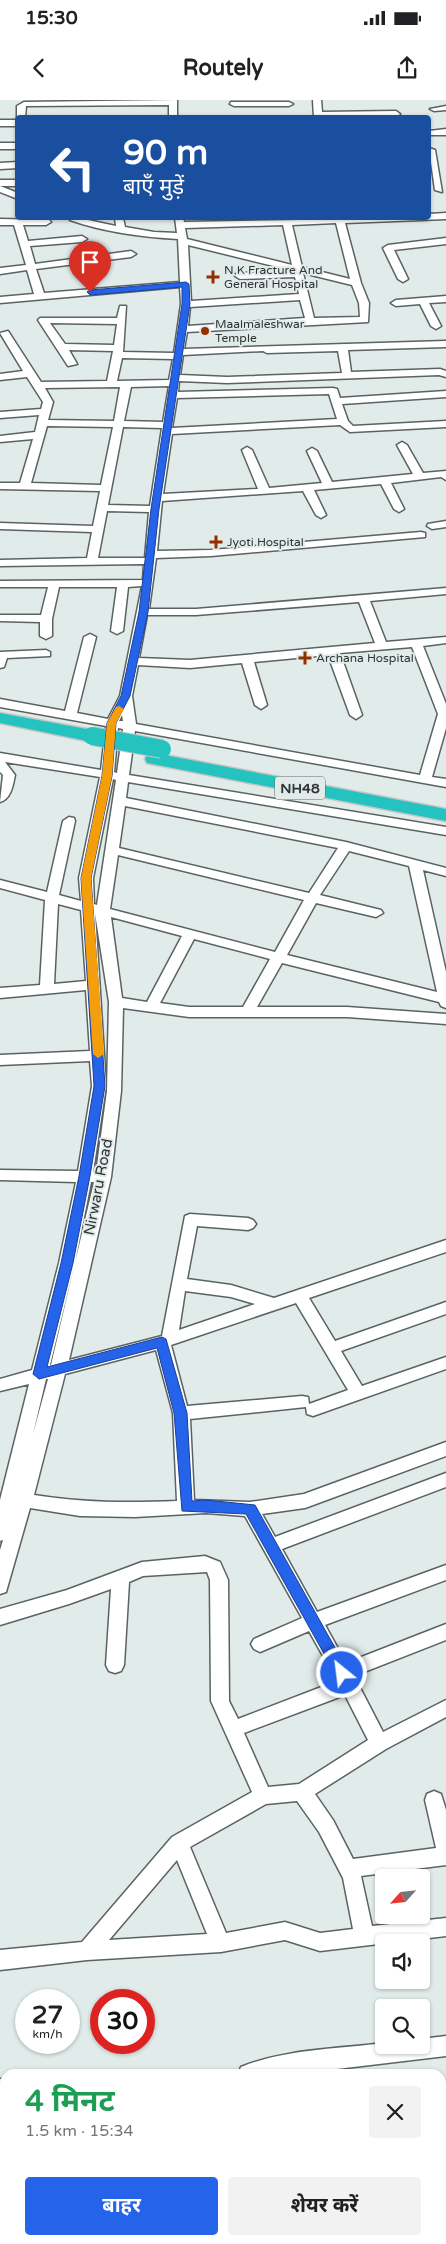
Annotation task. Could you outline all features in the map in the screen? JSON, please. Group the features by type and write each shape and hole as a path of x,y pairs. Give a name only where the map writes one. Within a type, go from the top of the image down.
{"highway":[{"name":"NH48","path":"0,718 90,742"},
{"name":"NH48","path":"0,731 90,742 446,800"},
{"name":"NH48","path":"158,754 446,815"}],"street":[{"path":"317,100 318,115"},
{"path":"21,115 21,106 24,104 125,101 173,101 173,115"},
{"path":"234,105 289,104"},
{"path":"434,109 446,108"},
{"path":"357,115 396,114"},
{"path":"0,123 15,123"},
{"path":"431,133 446,132"},
{"path":"0,146 15,146"},
{"path":"433,150 434,168 443,189"},
{"path":"0,166 15,165"},
{"path":"434,168 446,168"},
{"path":"0,183 15,183"},
{"path":"0,189 15,195"},
{"path":"443,216 446,226"},
{"path":"62,224 70,220"},
{"path":"79,220 92,225 121,228 154,235 181,230 358,220"},
{"path":"119,220 121,228"},
{"path":"340,221 356,283 364,303 364,320 368,330"},
{"path":"0,222 46,222"},
{"path":"18,222 40,297"},
{"path":"287,223 310,321"},
{"path":"181,230 299,271 356,283"},
{"path":"126,696 148,583 149,558 156,504 186,304 181,230"},
{"path":"24,244 82,239"},
{"path":"403,279 388,248 446,242"},
{"path":"0,271 131,254"},
{"path":"240,276 299,271"},
{"path":"0,300 186,284"},
{"path":"186,304 304,297"},
{"path":"396,303 446,298"},
{"path":"423,301 436,326"},
{"path":"111,384 118,352 123,308"},
{"path":"72,364 43,320 122,321"},
{"path":"181,329 310,321 364,320"},
{"path":"5,333 5,348 32,374 48,402 25,486"},
{"path":"62,348 178,354 266,348 267,350 446,344"},
{"path":"343,348 347,376"},
{"path":"40,386 440,372 446,374"},
{"path":"0,377 32,374"},
{"path":"92,561 126,384"},
{"path":"172,395 333,391 343,422 350,429 446,424"},
{"path":"336,401 446,394"},
{"path":"0,415 45,412"},
{"path":"42,423 119,424 167,428 343,422"},
{"path":"0,439 39,436"},
{"path":"402,446 420,476"},
{"path":"247,450 265,492"},
{"path":"312,451 329,486"},
{"path":"102,508 420,476 444,474 446,477"},
{"path":"384,480 399,509"},
{"path":"0,486 106,488"},
{"path":"307,488 320,515"},
{"path":"432,526 446,524"},
{"path":"0,526 98,529"},
{"path":"0,563 149,558 421,535"},
{"path":"117,631 123,583"},
{"path":"0,584 148,583"},
{"path":"46,636 46,618 54,584"},
{"path":"143,612 196,612 446,591"},
{"path":"363,598 382,646"},
{"path":"0,618 46,618"},
{"path":"70,715 90,637"},
{"path":"133,661 190,664 446,640"},
{"path":"416,643 445,714 425,779"},
{"path":"333,650 356,715"},
{"path":"0,664 1,655 46,654"},
{"path":"247,659 261,705"},
{"name":"Nirwaru Road","path":"0,1587 3,1568 24,1500 59,1367 103,1177 114,1092 116,1002 96,909 86,878 107,776 112,723 126,696"},
{"name":"Nirwaru Road","path":"0,1534 67,1263 99,1086 94,985 96,909 112,850 123,778 130,726 126,696"},
{"path":"0,703 446,783"},
{"path":"0,757 446,831"},
{"path":"0,798 4,793 9,776 0,763 15,760"},
{"path":"119,801 346,846 446,872"},
{"path":"47,988 52,898 69,821"},
{"path":"248,1011 312,898 346,846"},
{"path":"112,850 376,914"},
{"path":"0,884 446,1000 415,864"},
{"path":"150,1008 190,934"},
{"path":"0,993 94,985"},
{"path":"116,1002 189,1012 347,1012 446,1019"},
{"path":"0,1060 98,1056"},
{"path":"0,1175 103,1177"},
{"path":"186,1507 181,1413 166,1341 179,1284 190,1220 248,1224"},
{"path":"0,1385 59,1367 166,1341 446,1246"},
{"path":"179,1284 231,1291 273,1304"},
{"path":"299,1295 358,1394"},
{"path":"332,1348 446,1308"},
{"path":"181,1413 307,1406 358,1394 446,1363"},
{"path":"24,1500 80,1509 135,1510 206,1506 250,1509 305,1501 446,1449"},
{"path":"271,1546 446,1480"},
{"path":"250,1509 346,1679 378,1743"},
{"path":"0,1617 69,1597 142,1568 205,1563 214,1567 219,1580 220,1701 263,1796"},
{"path":"260,1644 446,1572"},
{"path":"115,1666 120,1577"},
{"path":"234,1729 446,1632"},
{"path":"87,1951 179,1843 263,1796 302,1792 378,1743 446,1708"},
{"path":"302,1792 326,1826 352,1877 365,1938"},
{"path":"434,1800 446,1850"},
{"path":"179,1843 221,1943"},
{"path":"348,1869 446,1856"},
{"path":"0,1960 87,1951 221,1943 285,1931 320,1942 446,1927"},
{"path":"270,2069 291,2064 446,2046"}],"slow traffic":[{"path":"98,1054 86,878 107,776 112,723 119,709"}],"place":[{"name":"N.K Fracture And General Hospital","path":"213,277"},
{"name":"Maalmaleshwar Temple","path":"205,331"},
{"name":"Jyoti Hospital","path":"216,542"},
{"name":"Archana Hospital","path":"305,658"}],"route":[{"path":"90,292 186,284 186,304 155,509 148,583 143,612 126,696 112,723 107,776 86,878 97,1023 99,1086 67,1263 39,1374 59,1367 162,1342 181,1413 186,1507 206,1506 250,1509 342,1673"}]}
